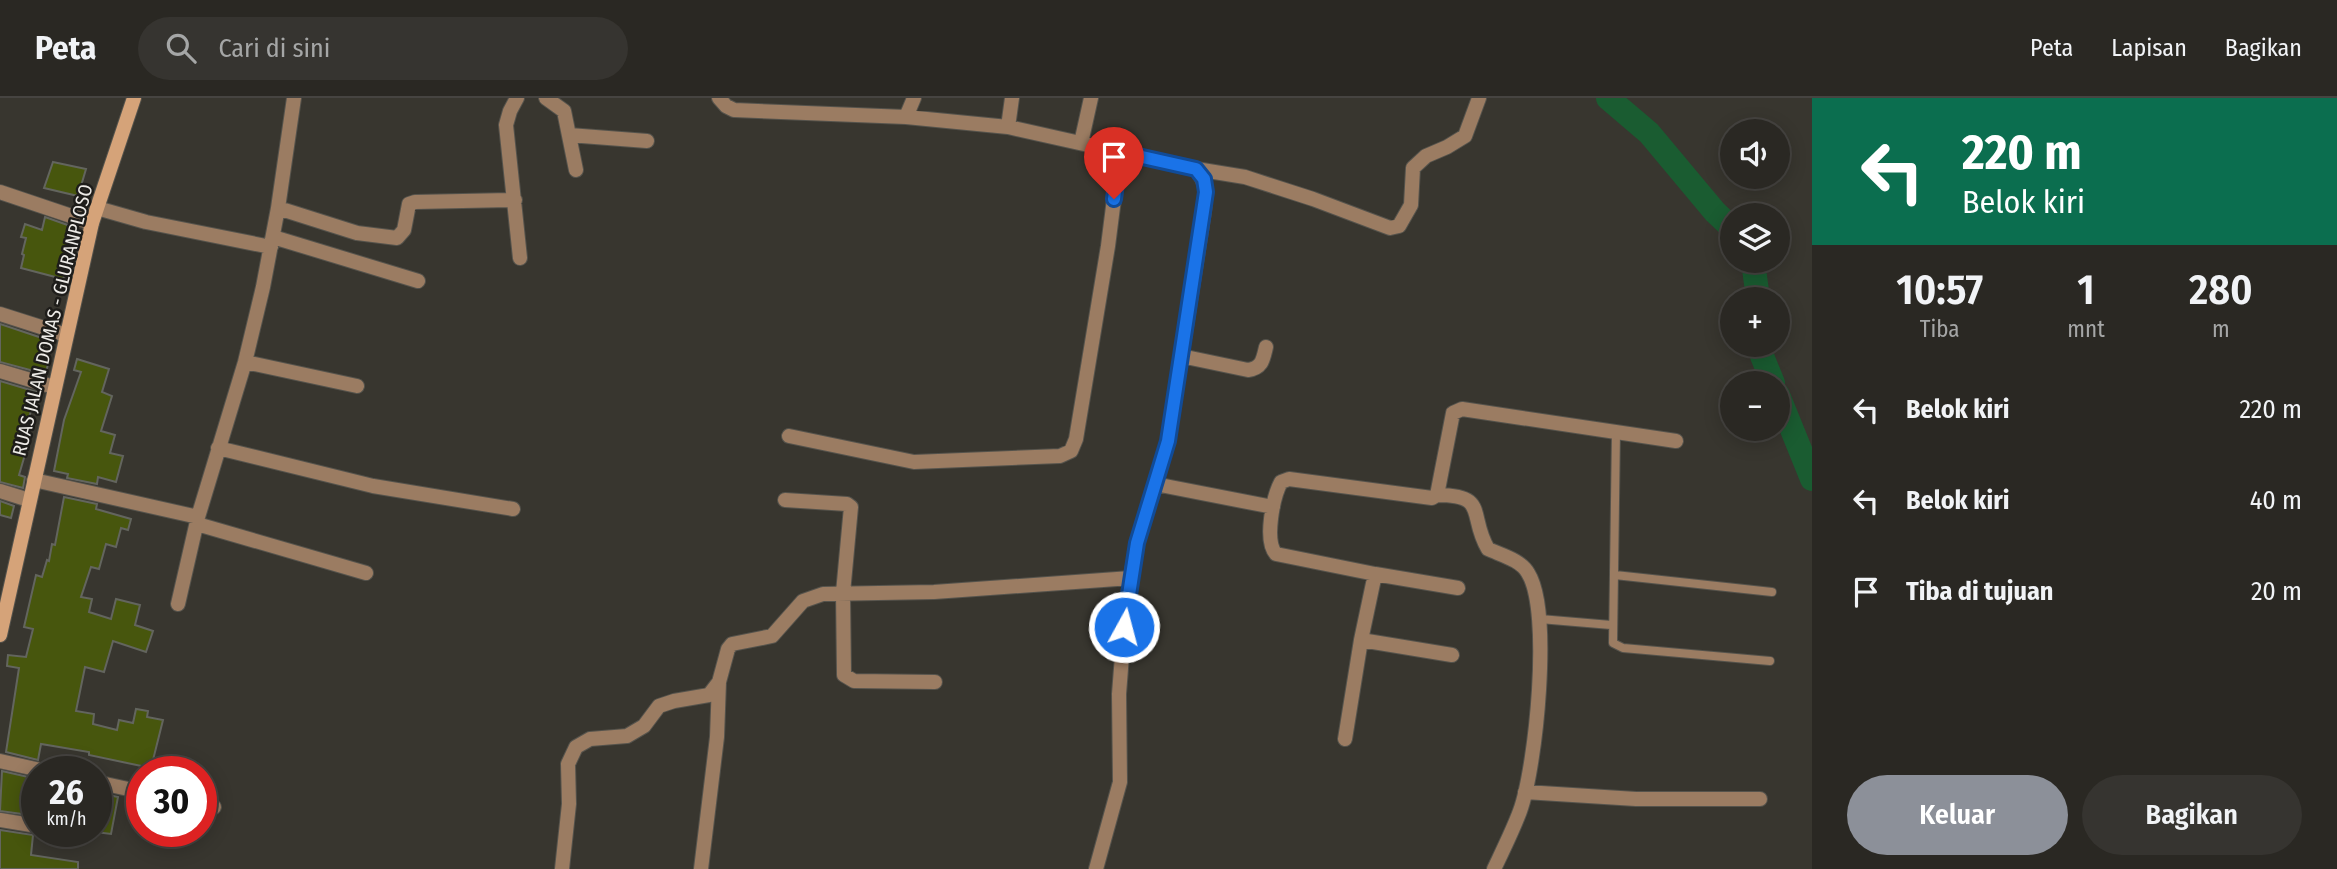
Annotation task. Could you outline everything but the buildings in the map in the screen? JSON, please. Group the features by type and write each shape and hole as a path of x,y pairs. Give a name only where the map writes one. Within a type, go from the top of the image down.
{"main road":[{"name":"RUAS JALAN DOMAS - GLURANPLOSO","path":"0,635 92,223 134,98"}],"street":[{"path":"178,604 197,521 245,362 272,242 295,98"},
{"path":"517,98 506,125 520,258"},
{"path":"547,98 564,111 576,170"},
{"path":"719,98 733,110 906,117 1008,127 1196,169 1245,177 1314,199 1390,228 1399,226 1411,205 1413,168 1426,156 1465,135 1479,98"},
{"path":"906,117 914,98"},
{"path":"1008,127 1012,98"},
{"path":"1081,143 1091,98"},
{"path":"569,135 647,141"},
{"path":"789,436 914,462 1060,456 1072,451 1108,246 1120,152"},
{"path":"1096,869 1120,782 1119,695 1126,605 1137,543 1168,441 1206,192 1204,179 1196,169"},
{"path":"0,192 92,223"},
{"path":"278,208 356,233 397,238 404,230 409,204 415,202 515,200"},
{"path":"97,208 146,222 272,242 418,281"},
{"path":"0,314 66,335"},
{"path":"1181,356 1248,370 1256,369 1262,364 1266,347"},
{"path":"245,362 357,386"},
{"path":"0,371 54,387"},
{"path":"1437,495 1453,412 1456,410 1676,441"},
{"path":"218,448 361,483 513,509"},
{"path":"1458,588 1276,554 1269,539 1278,488 1284,479 1432,498 1437,495 1458,495 1470,502 1488,549 1523,565 1530,575 1540,619 1533,741 1520,811 1494,869"},
{"path":"34,480 197,521 366,573"},
{"path":"1155,484 1273,507"},
{"path":"0,491 29,500"},
{"path":"785,500 847,504 851,507 843,593 844,675 854,681 935,682"},
{"path":"1345,739 1375,574"},
{"path":"701,869 717,737 719,682 728,649 732,644 772,636 803,601 812,597 843,593 934,592 1131,578"},
{"path":"1361,640 1452,656"},
{"path":"562,869 569,804 568,764 576,747 590,739 627,736 638,731 659,706 709,695 719,682"},
{"path":"0,761 21,766"},
{"path":"1525,792 1636,799 1760,799"},
{"path":"0,820 21,823"}],"lane":[{"path":"1616,431 1615,575 1611,625 1611,638 1616,646 1770,661"},
{"path":"1615,575 1772,592"},
{"path":"1540,619 1611,625"}],"waterway":[{"path":"1608,98 1649,133 1720,217"},
{"path":"1755,273 1756,287"},
{"path":"1762,357 1768,371"},
{"path":"1790,425 1812,479"}],"route":[{"path":"1114,199 1120,152 1196,169 1204,179 1206,192 1168,441 1137,543 1124,627"}]}
